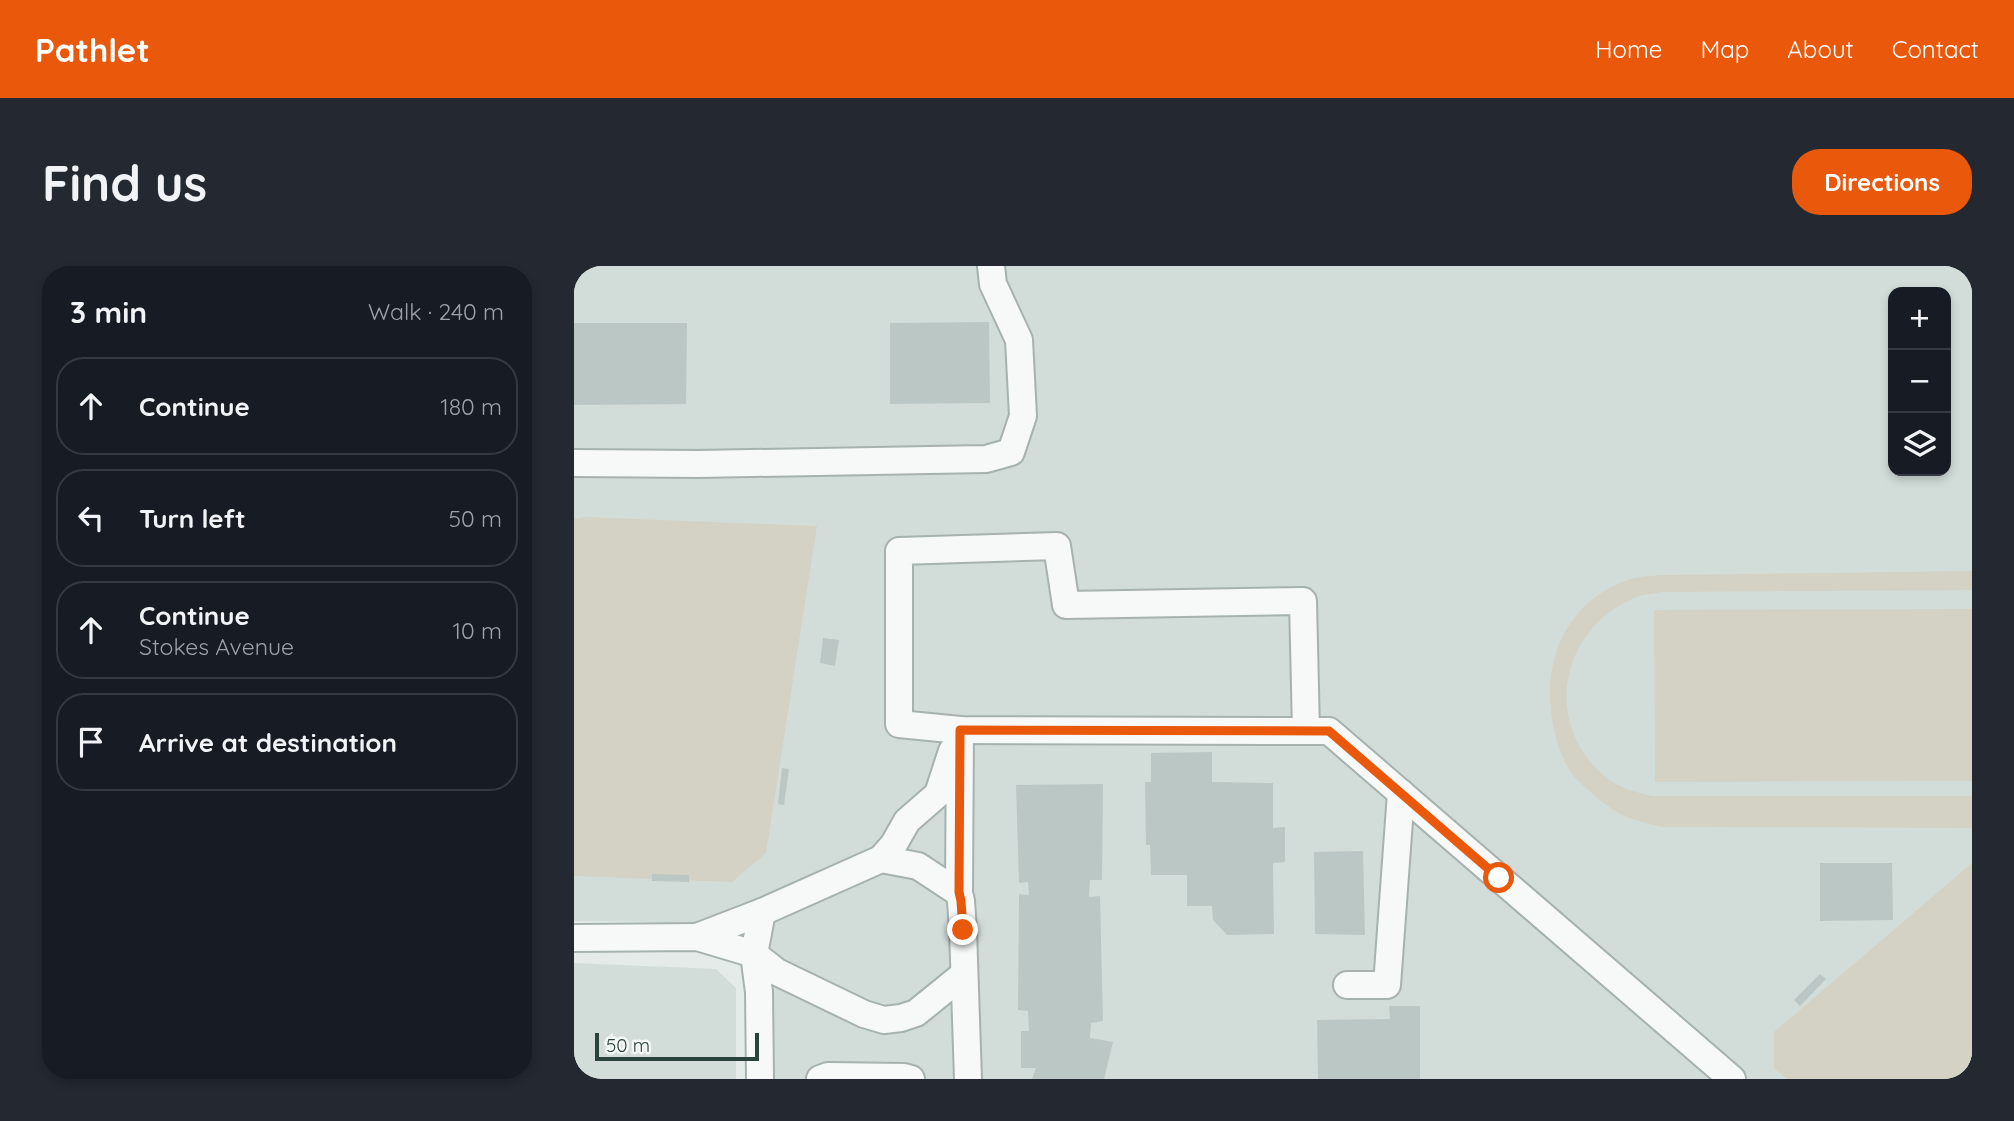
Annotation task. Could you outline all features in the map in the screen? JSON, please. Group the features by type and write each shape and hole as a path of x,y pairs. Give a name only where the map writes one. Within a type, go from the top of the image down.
{"street":[{"path":"574,463 698,464 986,459 1011,452 1024,416 1019,340 993,284 991,266"},
{"path":"1306,731 1303,601 1066,605 1058,546 899,551 899,724 960,730 1306,731 1329,731 1732,1079"},
{"path":"697,937 762,912 881,859 894,844 907,821 938,794 960,730"},
{"path":"960,730 959,892 963,930 968,1079"},
{"path":"1347,985 1387,985 1401,793"},
{"path":"881,859 918,866 959,892"},
{"path":"760,1079 759,992 754,954 762,912"},
{"path":"574,938 697,937 754,954 777,972 864,1014 884,1020 916,1013 963,975"},
{"path":"820,1079 828,1076 911,1079"}],"shaded area":[{"path":"574,266 1972,266 1972,1079 765,1079 756,923 574,921"},
{"path":"585,517 817,526 766,853 732,882 574,876 574,519"},
{"path":"1972,571 1972,590 1661,592 1637,597 1606,615 1587,635 1574,658 1568,683 1567,708 1573,733 1587,757 1607,778 1634,791 1652,796 1972,796 1972,828 1663,827 1630,818 1605,804 1574,776 1562,756 1554,731 1550,701 1555,657 1562,637 1573,619 1588,603 1627,580 1664,575"},
{"path":"1972,609 1972,781 1655,782 1654,610"},
{"path":"1972,863 1972,1079 1787,1079 1774,1068 1774,1032"},
{"path":"574,963 716,969 736,988 736,1079 574,1079"}],"building":[{"path":"989,322 990,403 890,404 890,323"},
{"path":"574,323 687,323 686,404 574,405"},
{"path":"823,638 839,640 835,666 820,663"},
{"path":"1212,752 1212,782 1273,783 1273,828 1285,827 1285,862 1273,863 1274,934 1227,935 1213,920 1212,906 1187,906 1187,875 1151,875 1150,845 1146,845 1145,782 1151,782 1151,753"},
{"path":"782,768 789,769 784,805 778,804"},
{"path":"1103,784 1102,880 1090,880 1089,897 1100,896 1103,1021 1091,1023 1090,1038 1113,1042 1104,1079 1032,1079 1036,1068 1021,1068 1021,1031 1029,1031 1028,1011 1018,1010 1019,894 1029,895 1028,882 1019,883 1016,785"},
{"path":"1363,851 1365,935 1315,934 1314,852"},
{"path":"1820,863 1892,863 1893,920 1820,921"},
{"path":"652,874 689,875 689,882 652,881"},
{"path":"1820,974 1826,979 1800,1006 1794,1000"},
{"path":"1389,1006 1420,1006 1420,1079 1318,1079 1317,1020 1390,1019"}],"route":[{"path":"963,930 959,892 960,730 1329,731 1499,878"}]}
